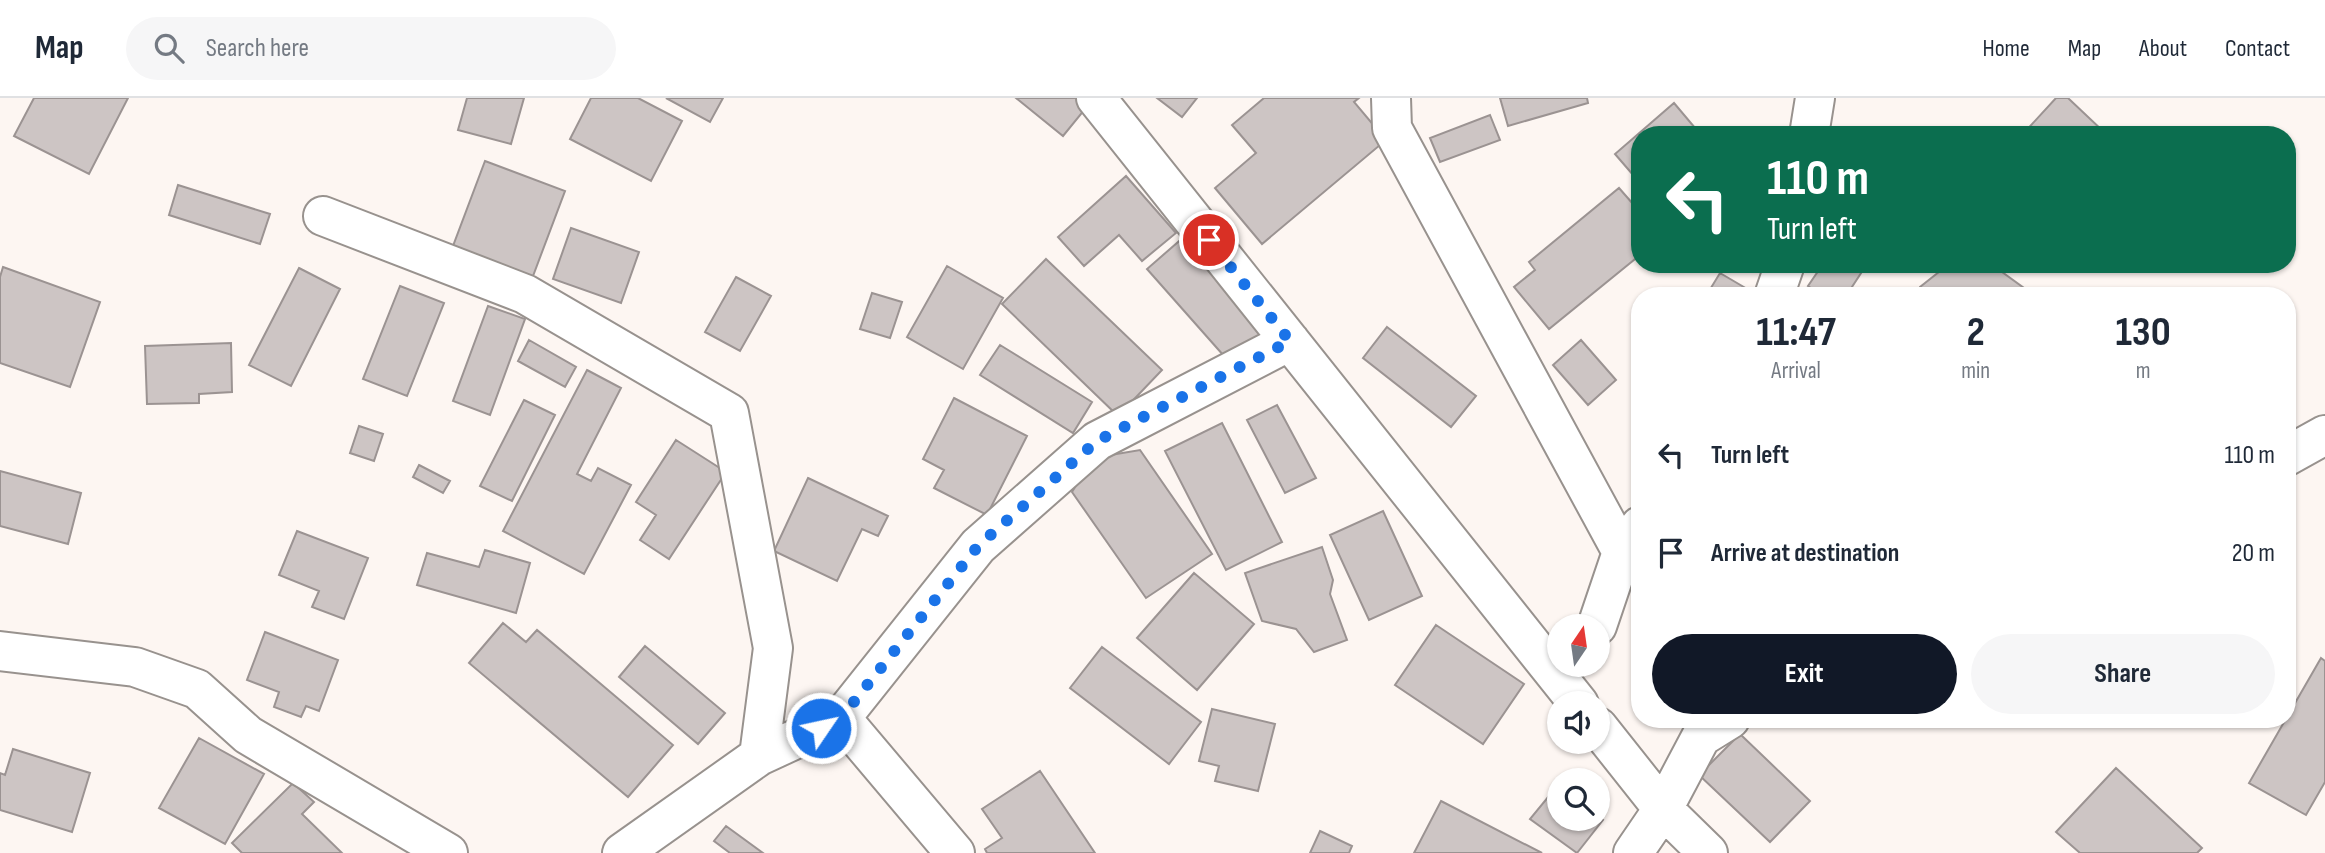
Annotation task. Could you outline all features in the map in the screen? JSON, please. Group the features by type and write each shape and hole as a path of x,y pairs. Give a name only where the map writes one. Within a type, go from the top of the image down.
{"street":[{"path":"1096,98 1290,341 1579,688"},
{"path":"1391,98 1392,128 1631,539 1602,614"},
{"path":"1810,126 1815,98"},
{"path":"323,215 525,294 729,413 773,648 759,756"},
{"path":"622,853 759,756 841,718 978,546 1097,441 1290,341"},
{"path":"2296,451 2325,435"},
{"path":"0,651 135,667 197,688 248,735 448,853"},
{"path":"841,718 955,853"},
{"path":"1633,853 1663,809 1701,737 1716,728"},
{"path":"1610,742 1663,809 1708,853"}],"building":[{"path":"34,98 128,98 89,174 14,136"},
{"path":"467,98 524,98 511,144 458,130"},
{"path":"591,98 638,98 682,121 651,181 570,139"},
{"path":"666,98 723,98 710,122"},
{"path":"1016,98 1084,98 1090,103 1063,136"},
{"path":"1157,98 1197,98 1182,117"},
{"path":"1264,98 1359,98 1354,102 1386,140 1262,244 1215,188 1256,153 1232,125"},
{"path":"1500,98 1587,98 1588,103 1508,126"},
{"path":"2056,98 2068,98 2098,126 2030,126"},
{"path":"1674,103 1693,126 1647,126"},
{"path":"1490,115 1500,140 1440,162 1430,138"},
{"path":"1631,140 1631,173 1615,154"},
{"path":"485,161 565,191 530,284 450,254"},
{"path":"1126,176 1176,233 1142,261 1119,235 1084,266 1058,237"},
{"path":"178,185 270,214 260,244 169,215"},
{"path":"1619,188 1631,202 1631,262 1549,329 1514,287 1535,270 1529,262"},
{"path":"571,228 639,252 621,303 553,279"},
{"path":"1185,236 1270,332 1232,365 1147,269"},
{"path":"1046,259 1162,370 1118,416 1002,304"},
{"path":"947,266 1003,298 963,369 907,337"},
{"path":"3,267 100,302 70,387 0,363 0,277"},
{"path":"299,268 340,289 291,386 249,365"},
{"path":"1720,273 1744,287 1711,287"},
{"path":"1817,273 1861,273 1852,287 1808,286"},
{"path":"1938,273 2003,273 2023,287 1920,287"},
{"path":"736,277 771,296 740,351 705,332"},
{"path":"400,286 444,303 407,396 363,379"},
{"path":"872,293 902,302 890,338 860,329"},
{"path":"488,306 525,319 490,415 453,401"},
{"path":"1387,327 1476,396 1451,427 1363,358"},
{"path":"529,340 576,367 565,387 518,361"},
{"path":"1581,340 1616,380 1588,405 1553,365"},
{"path":"231,343 232,392 199,394 199,403 147,404 145,346"},
{"path":"1000,345 1092,402 1073,433 980,375"},
{"path":"587,370 621,388 577,474 591,481 598,468 631,485 584,574 503,531"},
{"path":"954,398 1027,436 987,515 934,488 944,470 923,459"},
{"path":"524,400 555,415 512,501 480,486"},
{"path":"1277,405 1316,478 1285,493 1247,420"},
{"path":"1222,423 1282,542 1226,570 1165,451"},
{"path":"359,426 383,434 374,461 350,453"},
{"path":"676,440 726,472 669,559 640,540 656,515 636,502"},
{"path":"1140,450 1212,554 1146,598 1072,492 1093,458"},
{"path":"419,465 450,481 443,493 413,477"},
{"path":"0,471 81,493 68,544 0,526"},
{"path":"808,478 888,516 878,536 862,529 837,581 774,551"},
{"path":"1383,511 1422,596 1369,620 1330,535"},
{"path":"297,531 368,558 344,619 312,607 319,591 279,575"},
{"path":"1322,547 1333,580 1330,594 1347,640 1314,652 1296,629 1262,621 1245,573"},
{"path":"485,550 530,563 516,613 417,585 427,553 479,567"},
{"path":"1194,573 1254,624 1197,690 1137,638"},
{"path":"503,623 526,642 537,630 673,745 628,797 469,663"},
{"path":"1436,625 1524,684 1483,744 1395,685"},
{"path":"265,632 338,660 319,711 306,706 301,717 274,707 279,692 247,680"},
{"path":"645,646 725,713 698,744 619,677"},
{"path":"1102,647 1201,722 1169,764 1070,688"},
{"path":"2321,658 2325,661 2325,782 2306,815 2249,783 2281,728 2296,728 2296,701"},
{"path":"1212,709 1275,724 1258,791 1215,781 1219,766 1199,761"},
{"path":"1740,734 1810,801 1770,842 1699,775"},
{"path":"199,738 264,774 225,844 159,808"},
{"path":"13,749 90,773 72,832 0,810 0,773 5,775"},
{"path":"2116,768 2202,848 2197,853 2080,853 2056,832"},
{"path":"1040,771 1095,853 987,853 985,849 1002,838 982,809"},
{"path":"293,783 314,802 302,814 342,853 242,853 232,843"},
{"path":"1547,798 1547,831 1594,831 1577,853 1530,819"},
{"path":"1441,801 1542,853 1414,853"},
{"path":"726,826 763,853 730,853 714,841"},
{"path":"1320,831 1352,846 1349,853 1310,853"}],"route":[{"path":"821,728 841,718 978,546 1097,441 1290,341 1209,240"}]}
